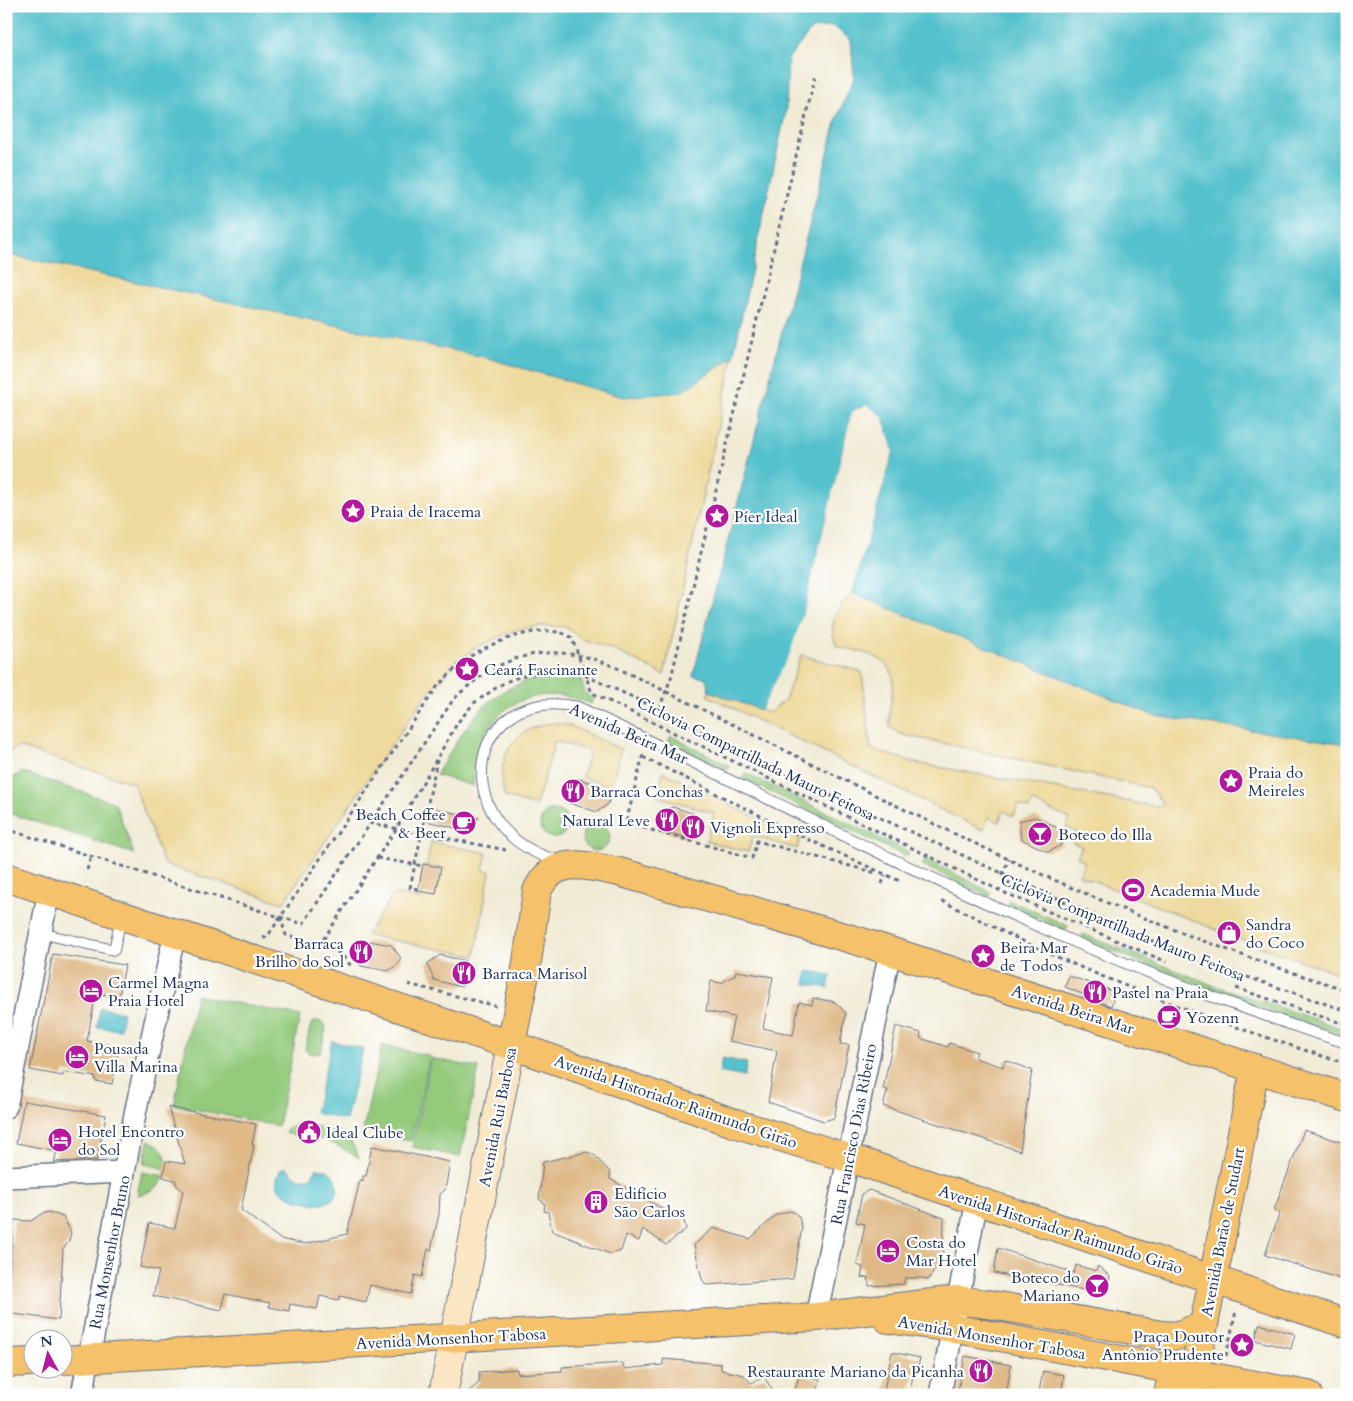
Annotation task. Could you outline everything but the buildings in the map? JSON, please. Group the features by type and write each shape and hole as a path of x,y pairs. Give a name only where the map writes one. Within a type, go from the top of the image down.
{"main road":[{"name":"Avenida Beira Mar","path":"578,865 619,872 890,951 1347,1098"},
{"name":"Avenida Rui Barbosa","path":"443,1395 526,969 536,891 541,882 552,871 566,866 578,865"},
{"name":"Avenida Historiador Raimundo Girão","path":"6,877 511,1045 734,1123 849,1158 1347,1324"},
{"name":"Avenida Barão de Studart","path":"1181,1383 1203,1326 1255,1068"},
{"name":"Avenida Monsenhor Tabosa","path":"76,1359 827,1316 957,1300 1161,1335 1176,1336 1203,1326"},
{"name":"Avenida Monsenhor Tabosa","path":"827,1316 898,1320 952,1328 1181,1383 1308,1395"},
{"path":"6,1363 22,1362"}],"street":[{"path":"6,1107 49,891"},
{"name":"Rua Monsenhor Bruno","path":"82,1395 76,1359 124,1172 175,932"},
{"name":"Rua Francisco Dias Ribeiro","path":"827,1316 849,1158 890,951"},
{"path":"6,1177 124,1172"},
{"path":"940,1395 976,1200"}],"lane":[{"name":"Avenida Beira Mar","path":"578,865 543,857 530,849 503,827 488,807 481,770 486,748 500,726 511,716 526,708 559,703 578,707 798,815 1070,942 1156,977 1319,1035 1347,1043"},
{"path":"40,933 114,950 122,915"}],"path":[{"path":"659,710 671,678 816,73"},
{"name":"Ciclovia Compartilhada Mauro Feitosa","path":"258,938 267,937 289,902 437,688 466,660 499,641 518,636 560,632 572,638 592,693 1005,893 1172,964"},
{"path":"319,946 396,829 458,722 474,703 505,682 525,675 554,670 584,675 659,710 783,774 1002,875 1183,955 1347,1011"},
{"path":"645,747 626,823 752,858 756,841 885,875 882,884"},
{"path":"418,889 410,888 438,757"},
{"path":"369,823 512,851"},
{"path":"6,829 280,917 286,935 340,952 356,971"},
{"path":"86,870 91,857"},
{"path":"377,858 423,866"},
{"path":"1002,875 1009,859"},
{"path":"1008,885 1011,878"},
{"path":"404,983 498,1007 500,998"},
{"name":"Ciclovia Compartilhada Mauro Feitosa","path":"1234,987 1347,1025"},
{"path":"1224,1362 1237,1305"}],"green space":[{"path":"552,676 581,680 585,693 593,699 591,704 567,697 545,695 524,699 507,709 492,722 482,740 475,762 473,786 436,775 469,723 495,697 529,680"},
{"path":"671,736 730,766 728,770 668,741"},
{"path":"22,772 115,803 134,854 6,812 6,782"},
{"path":"745,773 909,852 907,857 743,779"},
{"path":"554,810 564,814 568,824 564,834 554,838 544,834 540,824 544,814"},
{"path":"596,823 606,827 610,837 606,847 596,851 586,847 582,837 586,827"},
{"path":"925,859 991,892 989,897 922,865"},
{"path":"1009,900 1068,926 1065,931 1007,904"},
{"path":"1083,934 1210,984 1347,1030 1347,1036 1279,1014 1180,977 1081,938"},
{"path":"196,995 300,1016 278,1126 174,1105"},
{"path":"316,1021 323,1023 326,1027 321,1052 316,1054 308,1053 305,1049 311,1024"},
{"path":"382,1045 430,1056 411,1141 363,1130"},
{"path":"431,1058 479,1068 460,1157 412,1147"},
{"path":"301,1122 348,1135 359,1158 324,1140 295,1134 285,1134 287,1129"},
{"path":"148,1140 156,1144 163,1151 167,1159 167,1169 144,1164"},
{"path":"142,1172 166,1176 154,1189 137,1195"}],"sand":[{"name":"Praia de Iracema","path":"6,254 484,357 623,397 681,392 733,357 664,675 612,649 579,638 567,627 541,626 515,630 475,648 457,661 423,699 283,903 164,864 133,783 18,747 6,754"},
{"name":"Praia do Meireles","path":"852,593 1155,716 1347,744 1347,976 1252,944 1079,875 1085,861 1077,857 1082,847 1072,842 1076,832 1066,827 1070,819 1033,802 1029,809 1018,805 1014,816 1003,811 999,822 989,817 983,830 708,696 709,691 769,713 785,700 801,655 862,672 871,749 916,763 1158,807 1163,803 1150,788 900,734 890,727 893,680 887,665 863,652 837,646 834,638 833,624 835,617"},
{"path":"554,723 568,725 621,749 611,786 582,777 590,751 555,741 536,806 505,797 502,769 510,746 528,731"},
{"path":"663,772 800,839 797,849 753,836 748,852 706,841 714,813 656,796"},
{"path":"431,842 487,853 483,870 490,871 475,956 366,935 394,894 419,899 421,892 436,894 441,868 427,865"}],"water":[{"path":"6,6 1347,6 1347,744 1155,716 852,593 893,451 883,417 867,405 852,411 804,610 791,653 761,710 709,691 706,678 693,676 837,118 854,78 851,40 833,26 812,29 788,59 786,110 733,357 681,392 623,397 484,357 6,254"},
{"path":"808,971 831,975 828,988 805,984"},
{"path":"100,1008 123,1012 120,1030 97,1027"},
{"path":"332,1041 363,1049 346,1120 315,1113"},
{"path":"722,1058 747,1063 744,1077 719,1072"},
{"path":"286,1167 296,1177 302,1179 311,1177 317,1168 327,1170 336,1178 338,1192 327,1203 322,1204 290,1197 281,1191 277,1182 281,1169"}],"pier":[{"path":"867,405 883,417 893,451 852,593 850,594 890,451 881,418 867,408 855,413 806,610 793,654 763,711 761,710 790,653 804,610 852,411"}],"place":[{"name":"Praia de Iracema","path":"353,511"},
{"name":"Píer Ideal","path":"717,516"},
{"name":"Ceará Fascinante","path":"467,669"},
{"name":"Praia do Meireles","path":"1231,781"},
{"name":"Barraca Conchas","path":"573,791"},
{"name":"Natural Leve","path":"667,820"},
{"name":"Beach Coffee & Beer","path":"464,823"},
{"name":"Vignoli Expresso","path":"693,827"},
{"name":"Boteco do Illa","path":"1040,834"},
{"name":"Academia Mude","path":"1133,890"},
{"name":"Sandra do Coco","path":"1229,933"},
{"name":"Barraca Brilho do Sol","path":"361,952"},
{"name":"Beira Mar de Todos","path":"983,956"},
{"name":"Barraca Marisol","path":"464,973"},
{"name":"Carmel Magna Praia Hotel","path":"91,991"},
{"name":"Pastel na Praia","path":"1095,992"},
{"name":"Yozenn","path":"1169,1017"},
{"name":"Pousada Villa Marina","path":"77,1057"},
{"name":"Ideal Clube","path":"309,1132"},
{"name":"Hotel Encontro do Sol","path":"60,1140"},
{"name":"Edifício São Carlos","path":"596,1202"},
{"name":"Costa do Mar Hotel","path":"888,1251"},
{"name":"Boteco do Mariano","path":"1097,1286"},
{"name":"Praça Doutor Antônio Prudente","path":"1242,1345"},
{"name":"Restaurante Mariano da Picanha","path":"981,1371"}]}
